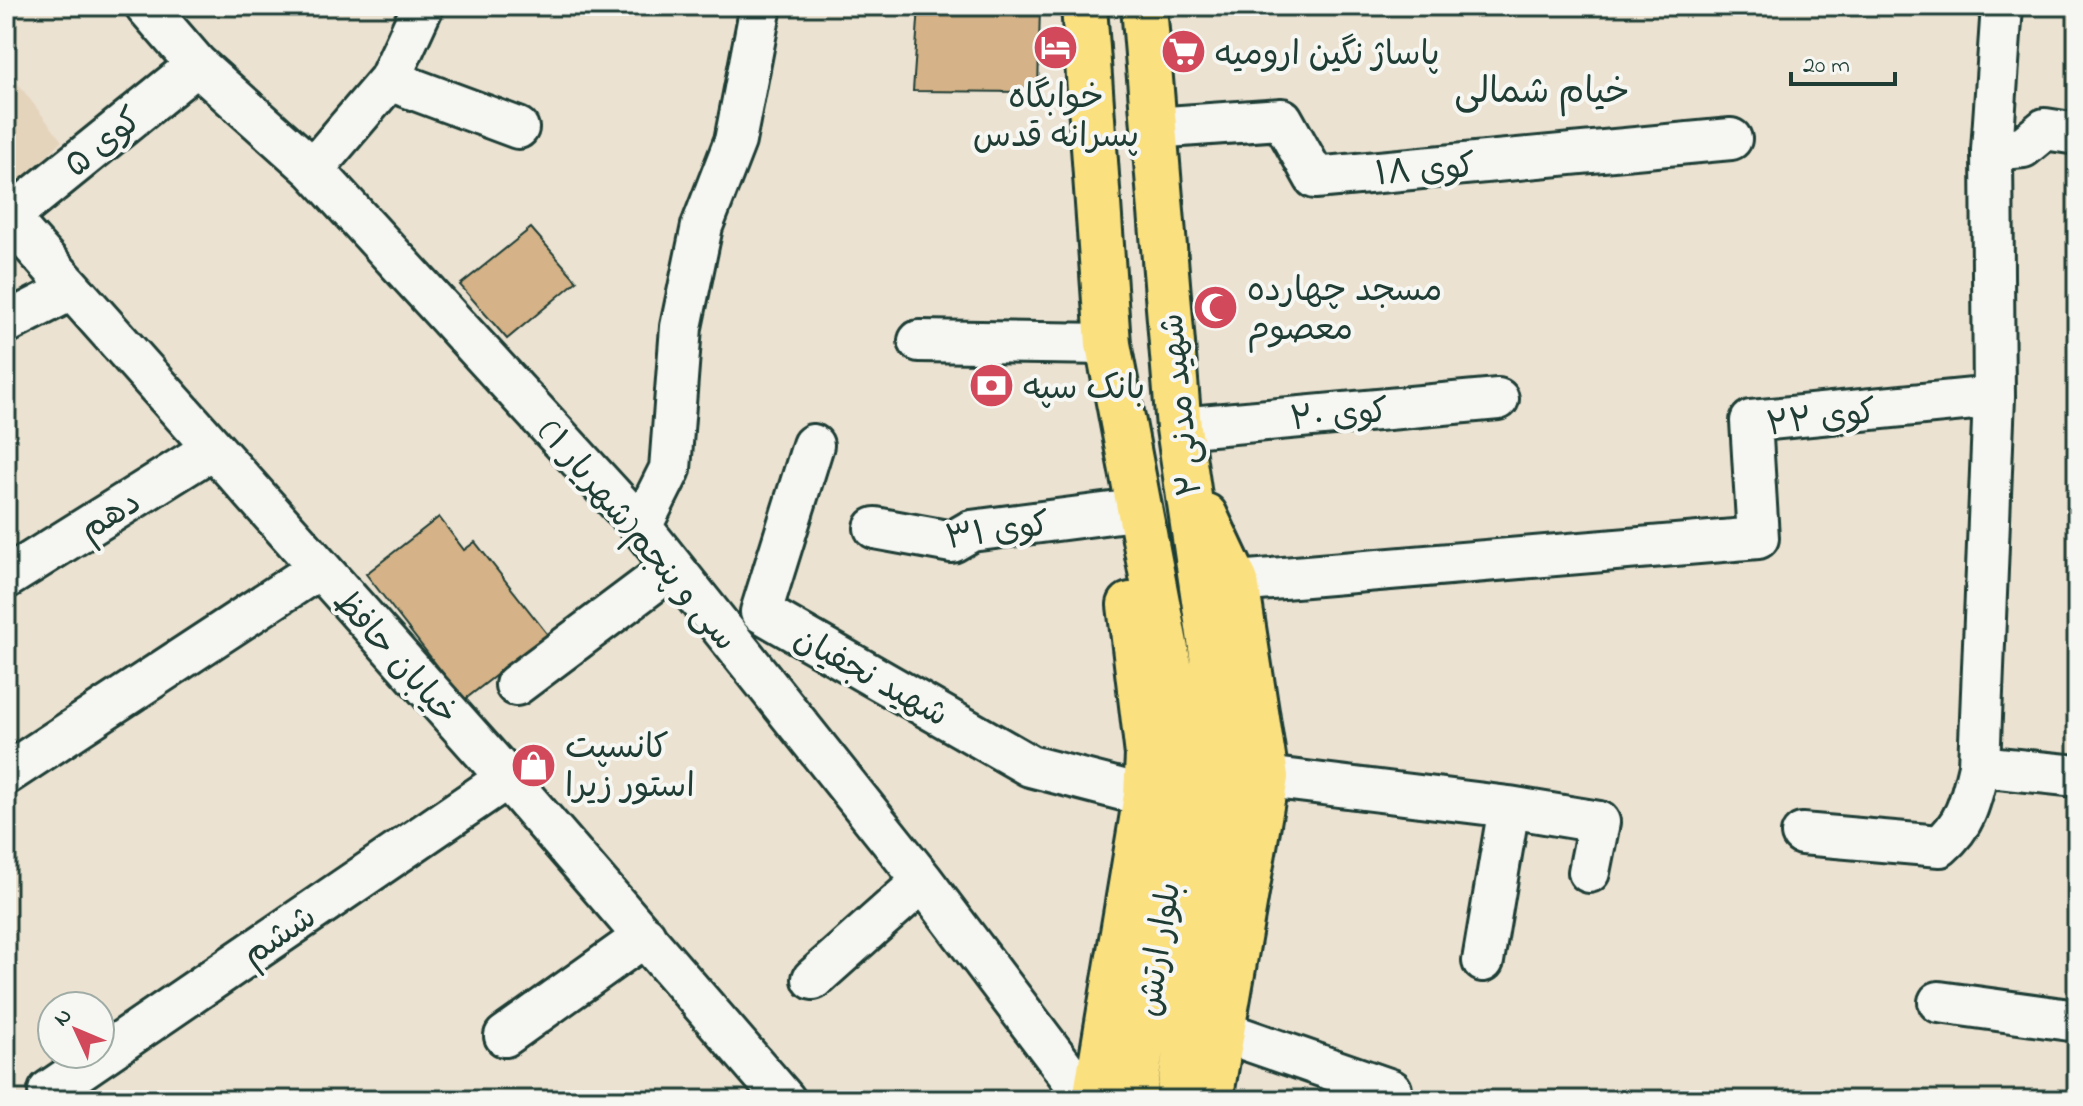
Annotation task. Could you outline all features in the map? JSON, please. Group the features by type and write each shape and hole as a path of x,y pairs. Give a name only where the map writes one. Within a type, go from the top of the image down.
{"main road":[{"name":"شهید مدنی ۲","path":"1084,6 1108,344 1126,497 1187,760 1184,799"},
{"name":"شهید مدنی ۲","path":"1144,6 1179,428 1228,764 1184,799"},
{"path":"1185,475 1236,582 1266,777 1210,1100"},
{"path":"1095,1100 1184,799"},
{"name":"بلوار ارتش","path":"1133,1100 1184,799"},
{"name":"بلوار ارتش","path":"1178,1100 1184,799"}],"street":[{"name":"سی و پنجم(شهریار ۱)","path":"146,6 197,65 313,169 641,527 923,881 1088,1100"},
{"path":"313,169 389,80 423,6"},
{"path":"641,527 670,469 681,327 702,226 735,141 761,6"},
{"path":"1802,834 1940,846 1955,833 1968,814 1979,766 1994,397 1992,150 2002,6"},
{"name":"کوی ۵","path":"7,217 197,65"},
{"path":"389,80 518,128"},
{"name":"کوی ۱۸","path":"1153,128 1282,119 1315,178 1731,139"},
{"path":"1992,150 2023,147 2045,129 2077,134"},
{"name":"خیابان حافظ","path":"7,217 507,778 785,1100"},
{"path":"6,323 71,290"},
{"path":"919,341 1108,344"},
{"name":"کوی ۲۲","path":"1236,582 1758,538 1751,421 1994,397"},
{"name":"کوی ۲۰","path":"1179,428 1498,399"},
{"name":"شهید نجفیان","path":"813,445 761,612 1030,766 1184,799"},
{"name":"دهم","path":"6,578 212,449"},
{"name":"کوی ۳۱","path":"875,528 952,542 971,531 1126,497"},
{"path":"516,685 672,568"},
{"path":"6,774 318,569"},
{"path":"1979,766 2077,776"},
{"path":"1266,777 1509,807 1599,822 1589,872"},
{"name":"ششم","path":"49,1091 507,778"},
{"path":"1483,961 1509,807"},
{"path":"813,979 923,881"},
{"path":"505,1036 645,936"},
{"path":"1939,1002 2077,1021"},
{"path":"1221,1031 1391,1090"}],"shaded area":[{"path":"6,68 62,141 16,187 6,176"}],"building":[{"path":"919,6 1040,6 1038,92 913,91"},
{"path":"531,228 577,281 507,339 460,285"},
{"path":"439,517 464,550 475,542 548,635 464,700 366,574"}],"place":[{"name":"خوابگاە پسرانە قدس","path":"1056,47"},
{"name":"پاساژ نگین ارومیه","path":"1183,52"},
{"name":"مسجد چهارده معصوم","path":"1216,308"},
{"name":"بانک سپه","path":"992,386"},
{"name":"کانسپت استور زیرا","path":"534,765"}],"district":[{"name":"خیام شمالی","path":"1542,89"}]}
